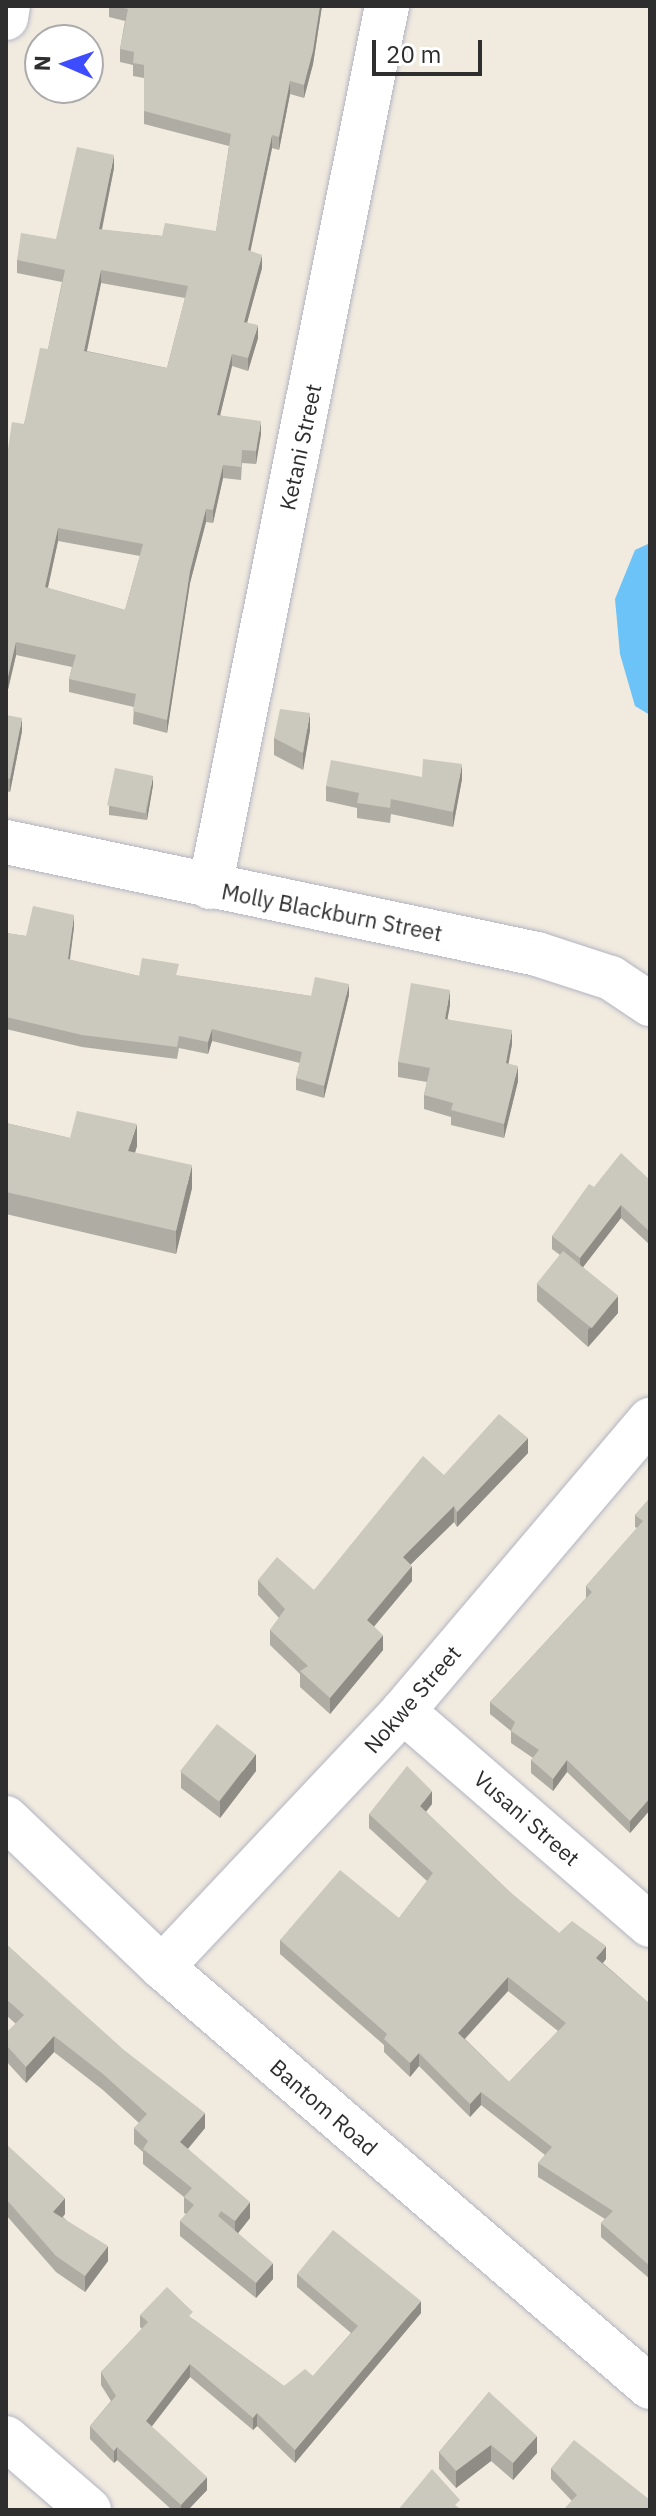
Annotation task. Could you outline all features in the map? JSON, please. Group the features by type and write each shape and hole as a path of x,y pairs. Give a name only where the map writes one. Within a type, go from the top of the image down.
{"street":[{"path":"6,18 8,6"},
{"name":"Ketani Street","path":"210,887 387,6"},
{"name":"Molly Blackburn Street","path":"6,842 537,954 611,978 650,1004"},
{"name":"Nokwe Street","path":"162,1967 403,1711 650,1420"},
{"name":"Vusani Street","path":"403,1711 650,1925"},
{"name":"Bantom Road","path":"6,1818 162,1967 650,2387"},
{"path":"6,2438 86,2509"}],"water":[{"path":"650,543 650,715 635,706 620,654 615,599 635,550"}],"building":[{"path":"115,6 320,6 304,85 290,81 279,137 272,135 248,250 262,255 244,322 258,325 248,358 232,354 217,415 261,421 256,451 242,450 241,467 223,465 213,510 206,509 190,571 167,720 133,711 136,694 69,679 76,655 16,642 6,685 6,463 12,422 24,424 40,348 48,349 65,270 17,260 21,233 56,239 77,147 114,155 99,229 162,236 165,223 216,231 231,134 144,111 144,65 133,63 134,52 120,49 128,9","holes":["101,270 188,286 167,368 84,351","58,528 143,544 125,610 45,587"]},
{"path":"280,709 310,713 303,753 274,738"},
{"path":"6,715 22,718 10,779 6,778"},
{"path":"423,759 462,764 453,812 391,799 390,808 357,803 359,793 326,786 331,760 422,777"},
{"path":"115,768 153,776 145,813 107,805"},
{"path":"33,906 74,915 68,959 139,976 142,958 179,964 176,975 311,996 315,977 349,984 324,1086 296,1078 302,1052 212,1029 208,1042 179,1036 177,1047 82,1035 6,1017 6,933 26,936"},
{"path":"411,983 450,990 445,1019 512,1030 506,1063 518,1066 504,1124 451,1110 453,1103 424,1095 430,1068 398,1062"},
{"path":"77,1111 137,1124 128,1151 192,1165 176,1231 6,1192 6,1123 70,1138"},
{"path":"621,1153 650,1180 650,1232 621,1205 580,1258 552,1236 589,1184 594,1187"},
{"path":"563,1251 618,1296 592,1328 537,1284"},
{"path":"499,1414 528,1438 457,1512 454,1506 403,1557 412,1566 367,1620 383,1635 330,1698 300,1671 308,1666 270,1630 285,1609 258,1580 277,1557 314,1590 423,1456 444,1475"},
{"path":"650,1498 650,1798 630,1821 567,1760 553,1779 531,1760 539,1750 511,1731 515,1722 490,1702 592,1592 586,1586 643,1521 635,1515"},
{"path":"217,1724 256,1754 219,1801 180,1771"},
{"path":"407,1766 432,1791 420,1806 512,1894 559,1933 572,1921 606,1946 596,1958 650,2004 650,2266 601,2223 613,2211 538,2163 552,2147 481,2092 470,2104 419,2053 410,2063 384,2039 387,2034 280,1940 340,1870 399,1918 433,1873 369,1814","holes":["508,1977 566,2023 509,2082 458,2033"]},
{"path":"6,1944 124,2050 205,2113 180,2142 250,2202 235,2221 221,2211 218,2216 273,2263 256,2283 180,2221 194,2205 184,2197 192,2188 143,2149 148,2141 134,2128 147,2114 54,2036 26,2067 6,2045 6,2033 24,2015 6,1999"},
{"path":"6,2144 65,2198 53,2212 108,2246 85,2276 56,2256 6,2199"},
{"path":"333,2230 421,2301 295,2450 257,2413 253,2418 190,2364 146,2421 207,2477 181,2505 117,2447 114,2451 90,2426 116,2396 101,2372 148,2322 140,2315 167,2287 193,2312 189,2316 284,2386 305,2369 313,2376 358,2326 297,2274"},
{"path":"489,2392 537,2436 513,2463 491,2445 456,2471 439,2452"},
{"path":"574,2440 650,2500 650,2510 563,2510 577,2495 551,2468"},
{"path":"432,2469 460,2500 455,2505 462,2510 398,2510"}]}
